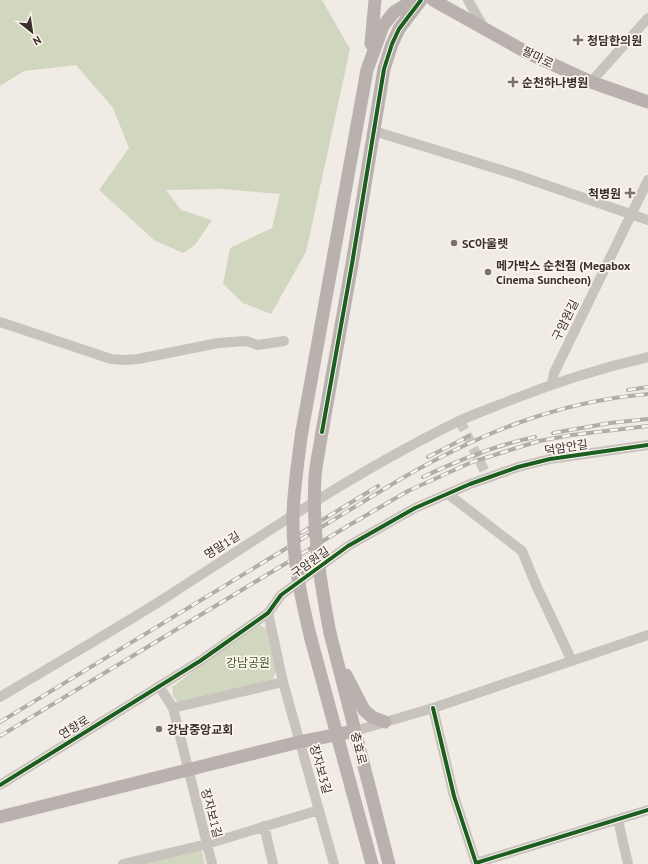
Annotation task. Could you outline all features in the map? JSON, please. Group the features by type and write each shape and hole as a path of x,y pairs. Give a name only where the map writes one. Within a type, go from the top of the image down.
{"main road":[{"path":"367,70 375,16 375,0"},
{"path":"367,70 383,26 394,12 414,0"},
{"name":"충효로","path":"389,864 330,633 318,562 314,514 315,476 384,69 392,44 399,30 421,0"},
{"name":"팔마로","path":"433,0 526,52 591,82 648,102"},
{"name":"충효로","path":"367,70 302,431 293,514 295,552 301,596 311,639 372,864"},
{"path":"339,666 348,678 364,710 372,717 385,722"},
{"path":"0,817 187,769 299,742 355,731"}],"street":[{"path":"468,0 485,30"},
{"path":"591,82 648,18"},
{"path":"374,131 514,174 648,220"},
{"name":"구암원길","path":"552,384 554,373 648,180"},
{"path":"0,322 111,359 124,360 138,359 218,343 246,341 258,345 284,341"},
{"path":"552,384 648,357"},
{"name":"명말1길","path":"0,697 162,600 305,507 384,462 460,421 552,384"},
{"name":"덕암안길","path":"488,478 518,467 550,459 648,445"},
{"name":"구암원길","path":"159,686 200,661 268,613 281,595 348,546 415,508 488,478"},
{"path":"448,494 522,550 536,585 572,661"},
{"name":"장자보3길","path":"268,613 299,742 334,864"},
{"path":"355,731 433,708 648,635"},
{"path":"173,708 284,682"},
{"path":"159,686 173,708 187,769"},
{"name":"연향로","path":"0,785 159,686"},
{"path":"433,708 454,796 475,864 648,810"},
{"name":"장자보1길","path":"187,769 212,864"},
{"path":"123,864 207,844 319,810"},
{"path":"0,811 19,812"},
{"path":"618,820 628,864"},
{"path":"264,826 273,864"}],"green space":[{"path":"0,0 322,0 350,49 306,252 271,314 243,303 223,284 230,248 272,228 280,194 223,189 166,190 181,210 212,220 195,245 183,253 154,240 99,190 129,148 113,108 76,65 24,71 0,86"},
{"name":"강남공원","path":"259,625 266,628 276,671 272,681 178,703 173,696 172,687 255,626"},
{"path":"201,848 205,864 134,864"}],"tunnel":[{"path":"460,421 488,478"}],"railway":[{"path":"628,390 648,387"},
{"path":"0,722 429,463 488,435 549,413 581,404 648,394"},
{"path":"553,433 610,423 648,419"},
{"path":"0,736 408,491 472,462 539,441 572,435 648,426"},
{"path":"428,457 469,436"},
{"path":"423,477 478,454 506,444 535,437"},
{"path":"301,533 378,486"}],"cycle path":[{"path":"322,432 352,264 384,69 392,44 399,29 421,0"},
{"path":"0,785 200,661 268,613 281,595 348,546 415,508 470,484 518,467 550,459 648,445"},
{"path":"433,708 454,796 476,863 648,810"}],"place":[{"name":"청담한의원","path":"578,40"},
{"name":"순천하나병원","path":"513,82"},
{"name":"척병원","path":"630,193"},
{"name":"SC아울렛","path":"454,243"},
{"name":"메가박스 순천점 (Megabox Cinema Suncheon)","path":"488,272"},
{"name":"강남중앙교회","path":"159,729"}]}
